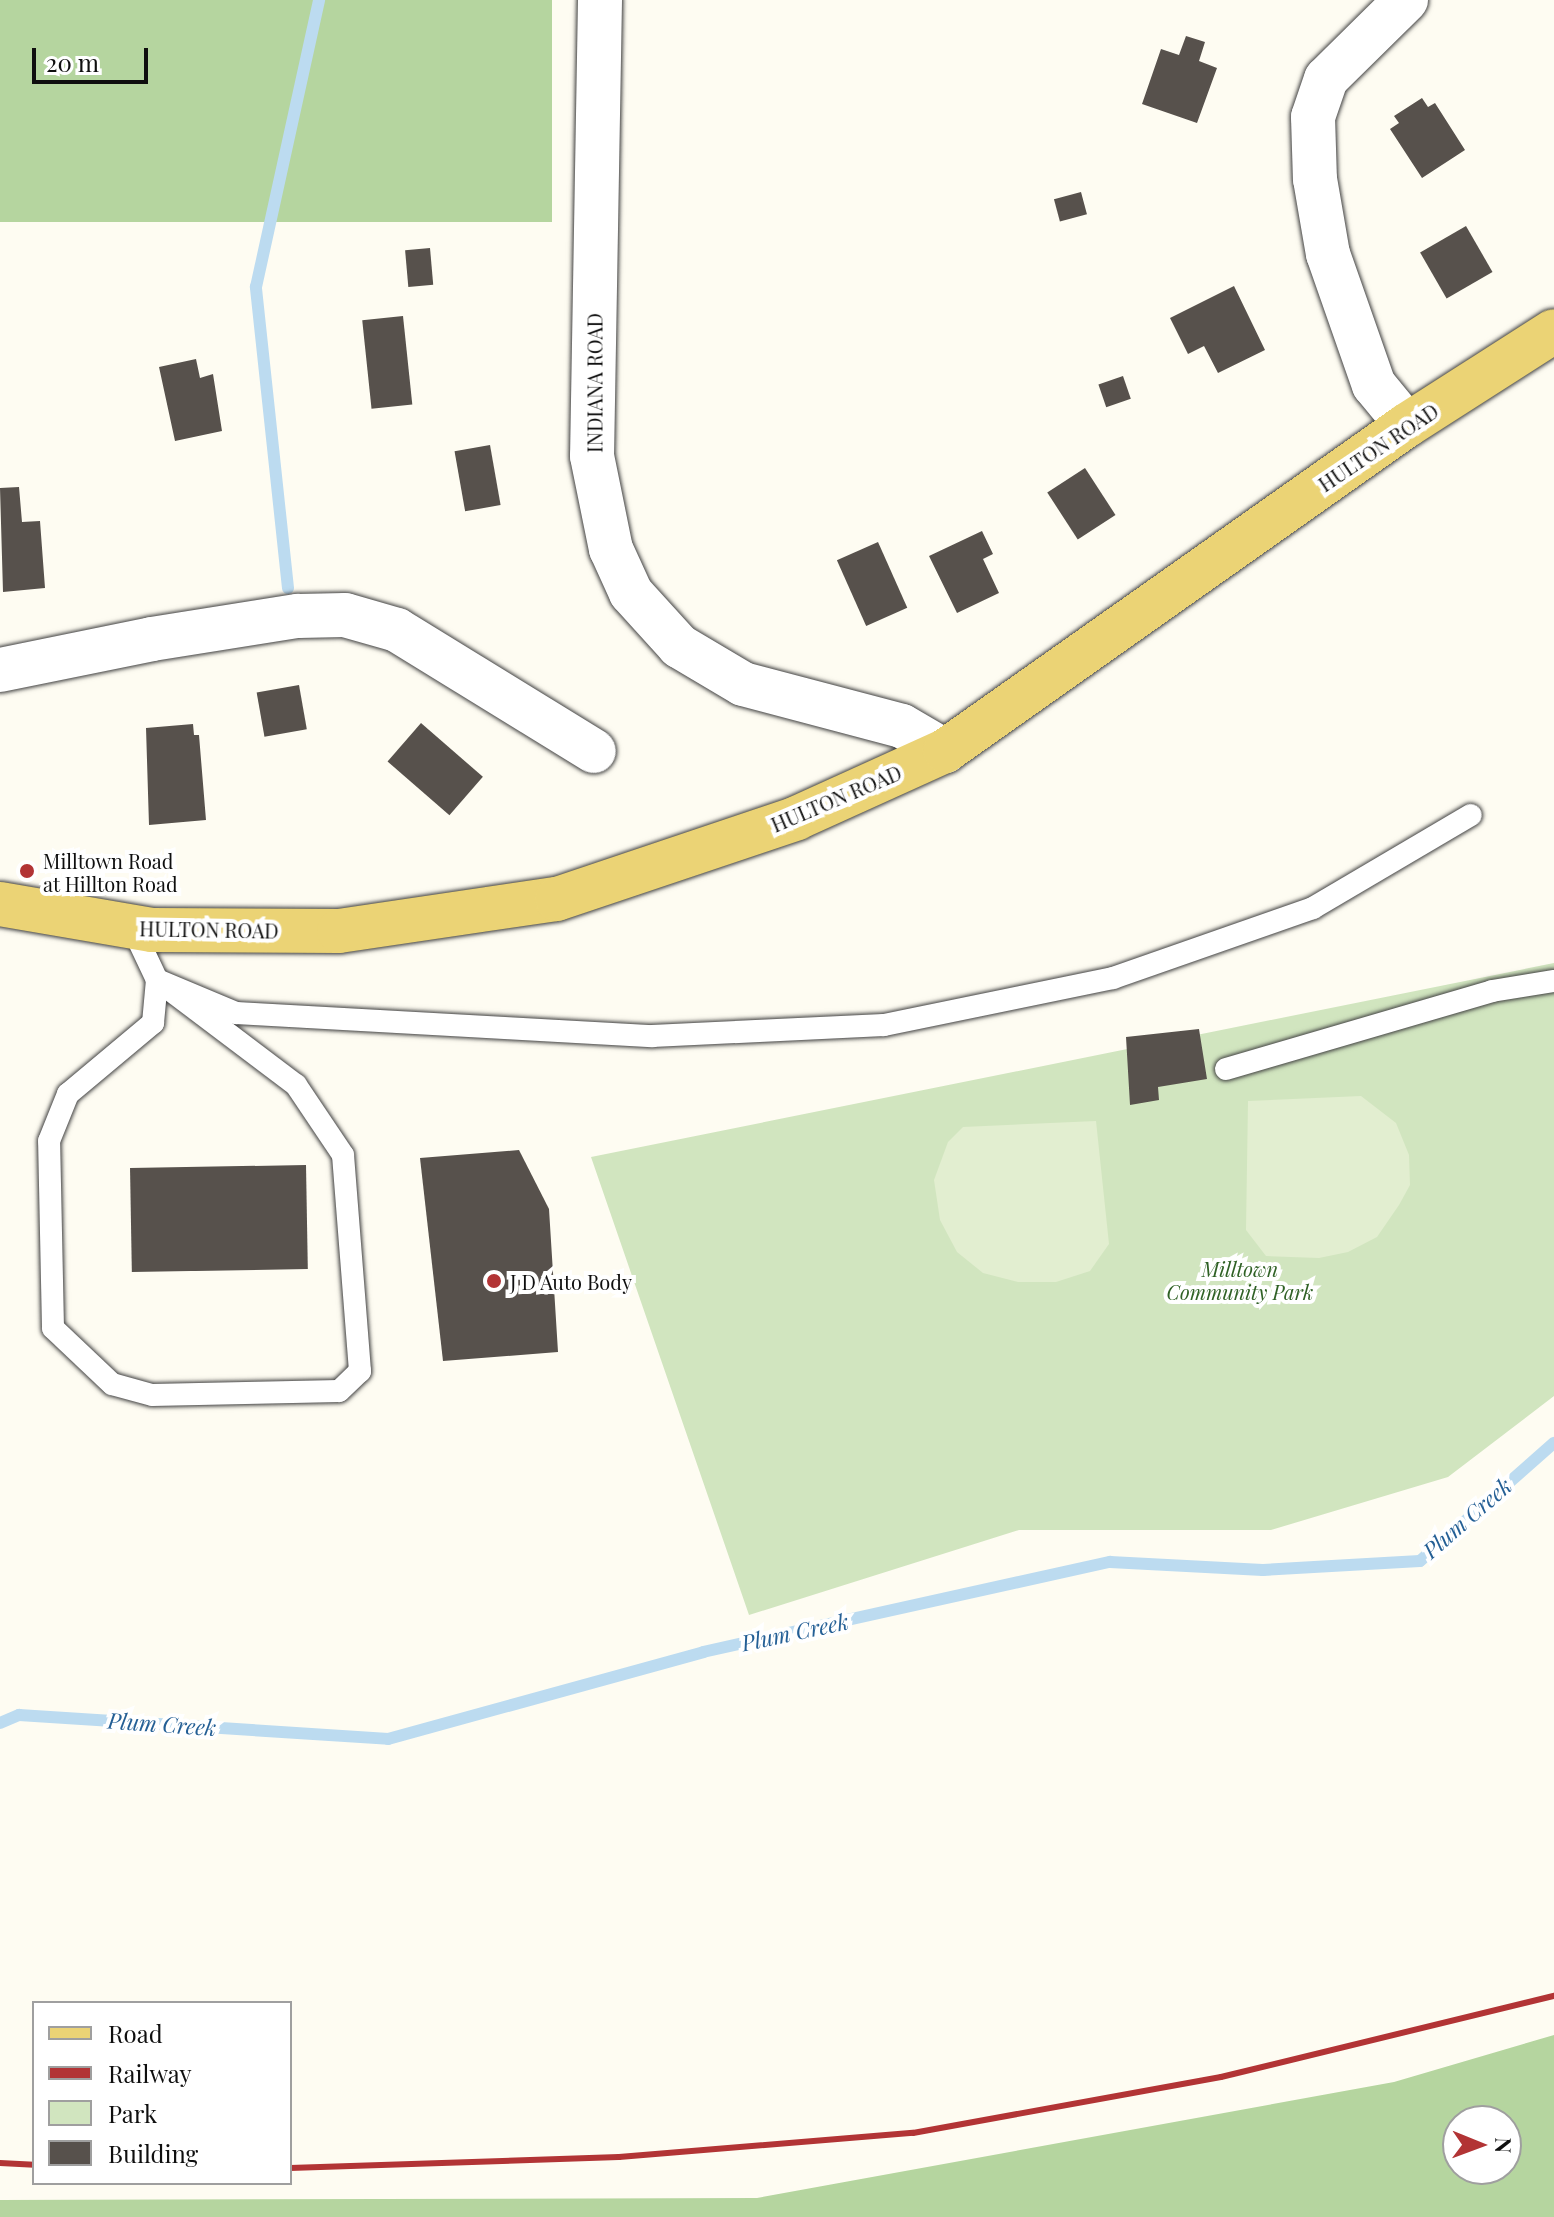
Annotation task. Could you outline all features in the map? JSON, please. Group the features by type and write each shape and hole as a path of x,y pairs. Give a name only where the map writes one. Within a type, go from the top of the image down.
{"main road":[{"name":"HULTON ROAD","path":"0,904 132,927 339,931 557,899 797,818 945,751 1407,425 1554,331"}],"street":[{"name":"INDIANA ROAD","path":"600,0 592,456 611,549 631,593 679,646 743,684 902,726 945,751"},
{"path":"1406,0 1326,79 1313,117 1315,179 1328,254 1374,385 1407,425"},
{"path":"0,670 166,637 298,616 345,615 397,630 594,751"}],"lane":[{"path":"157,980 236,1013 252,1014 652,1036 884,1025 1113,978 1313,908 1471,815"},
{"path":"132,927 157,980 296,1085 343,1155 360,1371 339,1391 152,1395 112,1384 53,1328 49,1141 68,1094 153,1023 157,980"},
{"path":"1226,1069 1492,991 1554,981"}],"green space":[{"path":"0,0 552,0 552,222 0,222"},
{"name":"Milltown Community Park","path":"1554,963 1554,1396 1448,1477 1271,1530 1019,1530 749,1615 591,1157"},
{"path":"1361,1096 1396,1123 1409,1155 1410,1185 1399,1205 1377,1237 1348,1252 1319,1258 1266,1256 1246,1230 1248,1101"},
{"path":"1096,1121 1109,1244 1090,1271 1056,1282 1018,1282 983,1273 957,1252 940,1220 934,1180 948,1142 963,1127"},
{"path":"1554,2035 1554,2217 0,2217 0,2200 757,2198 1394,2082"}],"building":[{"path":"1186,36 1205,42 1199,61 1217,68 1197,123 1142,104 1161,49 1179,55"},
{"path":"1422,98 1428,107 1435,103 1465,150 1422,178 1390,129 1399,123 1394,116"},
{"path":"1081,192 1087,214 1060,221 1054,199"},
{"path":"1466,226 1492,272 1447,298 1420,252"},
{"path":"430,248 433,285 408,287 405,250"},
{"path":"1234,286 1265,350 1218,373 1204,346 1188,354 1170,318"},
{"path":"403,316 412,405 372,409 362,320"},
{"path":"196,359 200,378 213,374 222,431 175,441 159,367"},
{"path":"1123,376 1131,399 1106,407 1098,384"},
{"path":"490,445 501,505 465,511 455,451"},
{"path":"1085,468 1115,515 1078,539 1047,493"},
{"path":"19,487 22,522 40,521 45,588 3,592 0,488"},
{"path":"982,531 993,554 983,559 999,593 957,613 929,556"},
{"path":"878,542 907,608 866,626 837,560"},
{"path":"299,685 307,729 264,737 257,692"},
{"path":"421,723 483,777 449,815 388,761"},
{"path":"193,724 194,735 199,735 206,820 149,825 146,728"},
{"path":"1199,1029 1207,1079 1158,1087 1159,1100 1130,1105 1126,1037"},
{"name":"J D Auto Body","path":"519,1150 549,1209 558,1352 443,1361 420,1158"},
{"path":"306,1165 308,1269 132,1272 130,1168"}],"waterway":[{"path":"288,588 256,287 319,0"},
{"name":"Plum Creek","path":"0,1723 19,1715 388,1739 703,1652 1110,1562 1263,1570 1420,1561 1554,1443"}],"railway":[{"path":"292,2168 619,2157 913,2133 1221,2077 1554,1996"},
{"path":"0,2163 32,2165"}],"place":[{"name":"Milltown Road at Hillton Road","path":"27,871"},
{"name":"J D Auto Body","path":"494,1281"}]}
